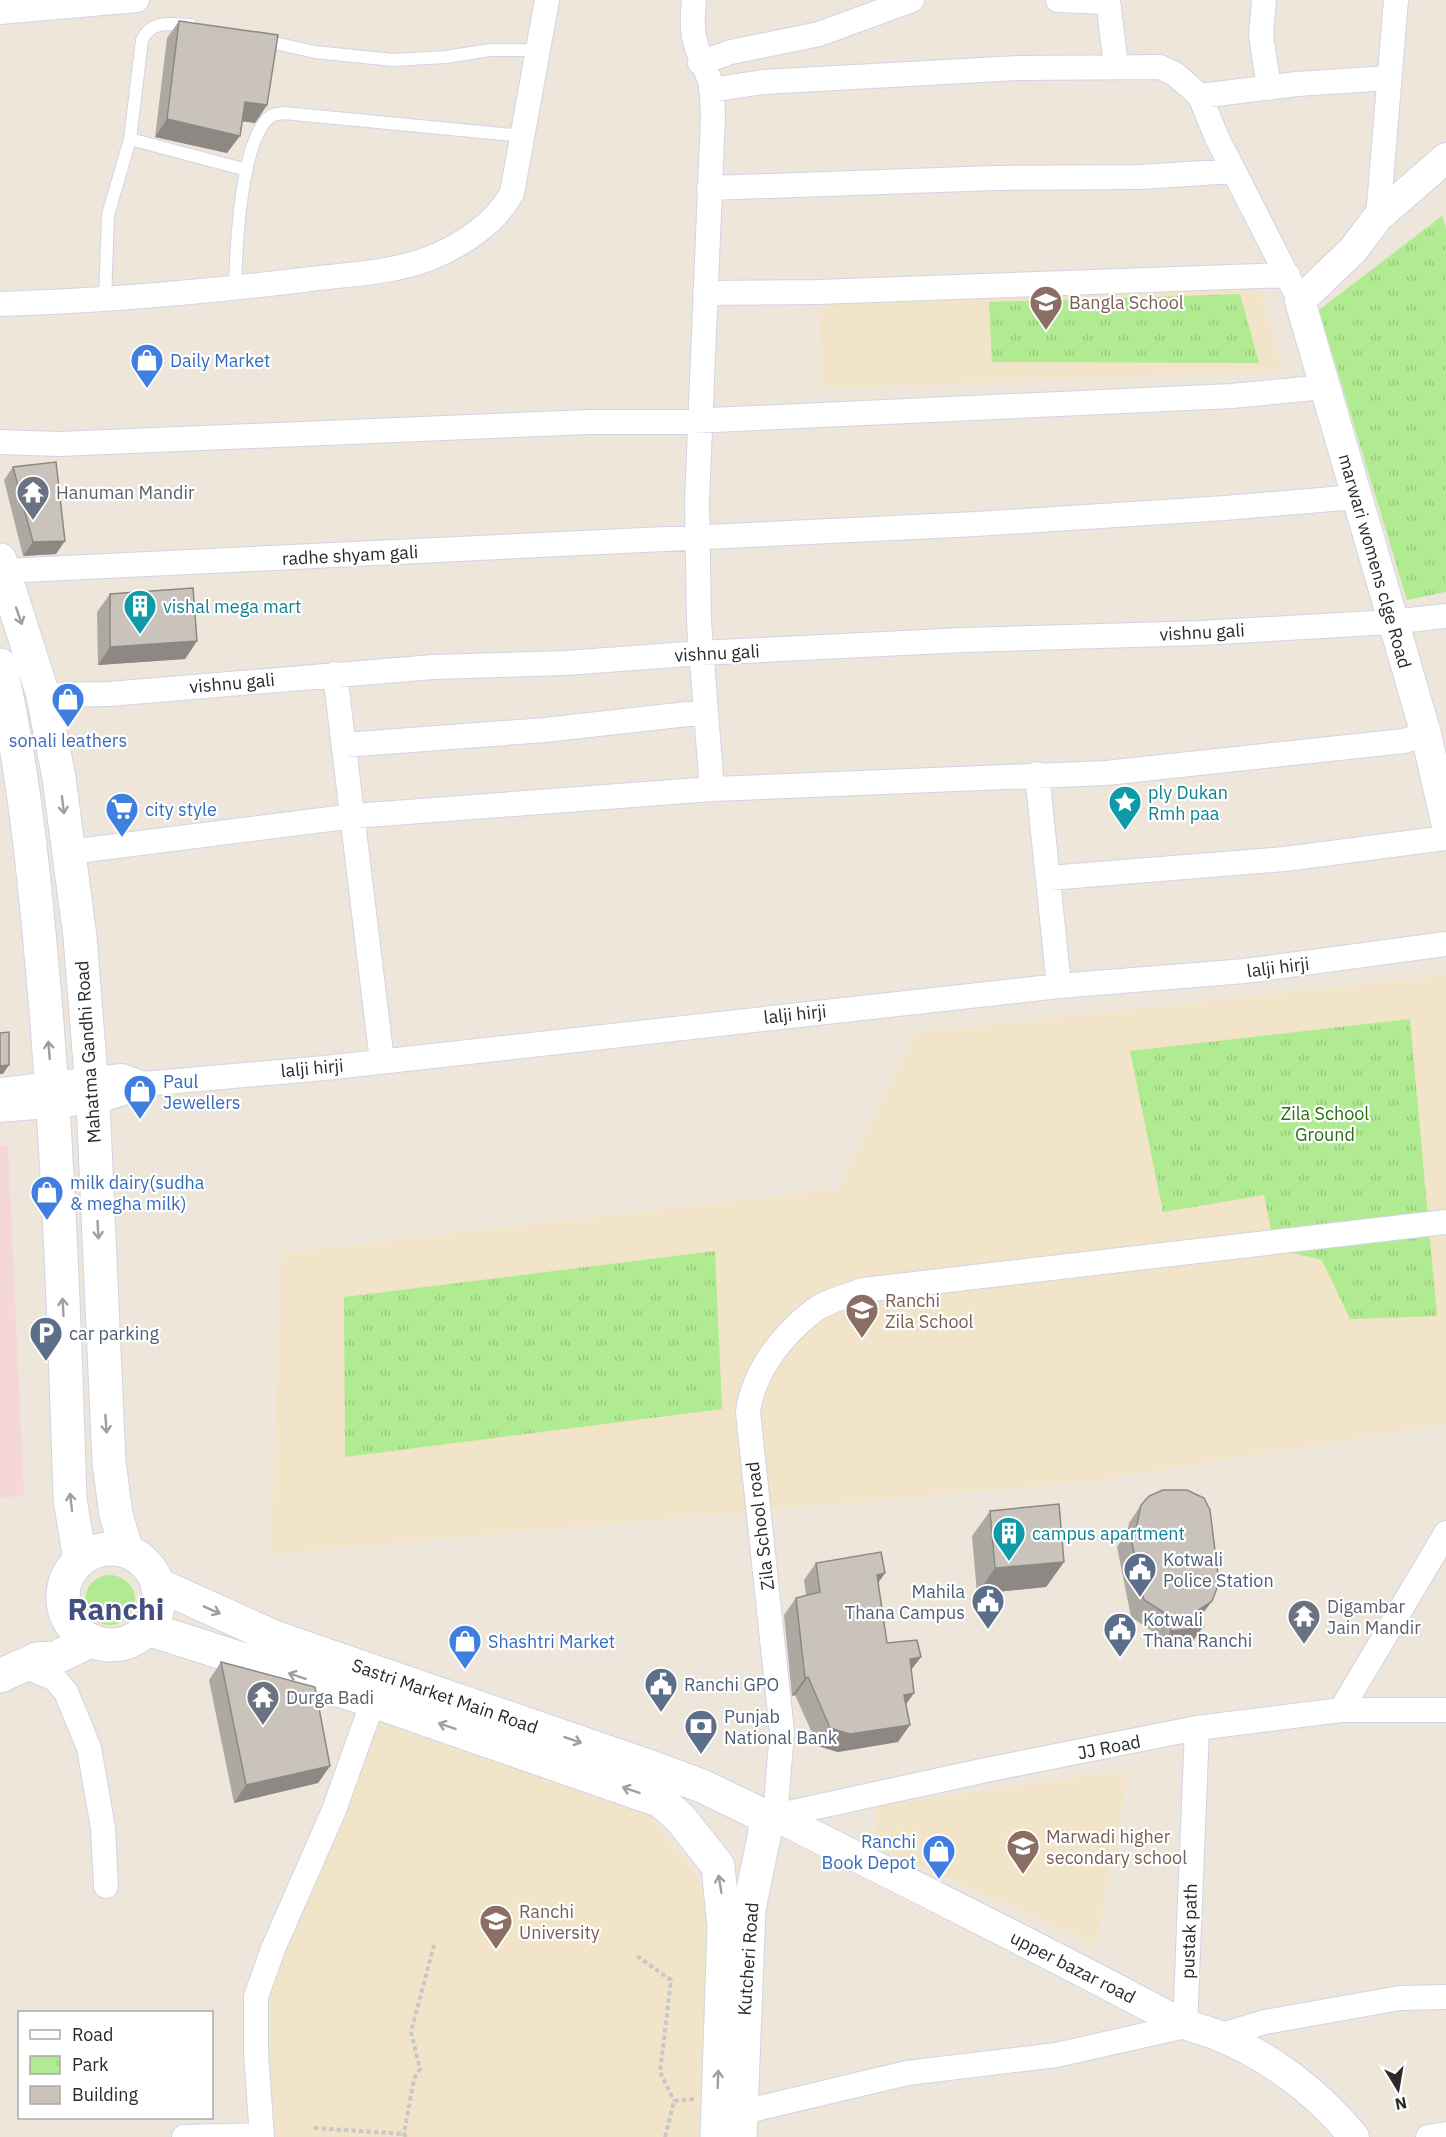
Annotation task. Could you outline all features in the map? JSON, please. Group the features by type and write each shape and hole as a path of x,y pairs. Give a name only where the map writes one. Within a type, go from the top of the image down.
{"main road":[{"name":"Mahatma Gandhi Road","path":"2,566 43,695 59,778 80,937 92,1090 108,1450 116,1515 127,1551"},
{"path":"0,665 18,751 28,821 52,1094 70,1499 80,1560"},
{"path":"110,1549 127,1551 141,1559 152,1570 159,1585 159,1608 148,1629 136,1639 121,1645 105,1646 90,1641 77,1632 68,1619 63,1605 64,1588 70,1572 80,1560 94,1552 110,1549"},
{"name":"Sastri Market Main Road","path":"159,1585 274,1637 648,1766 734,1800 770,1818"},
{"path":"14,1676 63,1605"},
{"path":"148,1629 373,1701 661,1801 681,1819 718,1866 724,1927 717,2137"},
{"path":"14,1676 90,1641"},
{"name":"Kutcheri Road","path":"740,2125 749,1909 770,1818"}],"street":[{"path":"0,12 137,0"},
{"path":"0,304 105,299 234,288 382,271 430,258 454,246 492,220 504,208 516,176 536,50 547,0"},
{"path":"694,0 692,34 700,63 710,79 713,132 697,536 701,653 712,789"},
{"path":"700,63 739,50 819,34 912,0"},
{"path":"1058,0 1108,1 1116,66"},
{"path":"1264,0 1261,35 1269,88"},
{"path":"1377,217 1396,0"},
{"path":"711,90 801,79 1018,68 1160,67 1175,74 1200,96 1234,171 1294,288"},
{"path":"1200,96 1389,78"},
{"path":"705,293 1294,288 1353,250 1377,217 1446,158"},
{"path":"709,188 995,178 1151,177 1234,171"},
{"name":"marwari womens clge Road","path":"1294,288 1426,734 1446,822"},
{"path":"0,442 59,444 701,419 1232,396 1324,387"},
{"name":"radhe shyam gali","path":"2,566 310,558 579,542 632,542 697,536 778,535 1225,508 1356,497"},
{"name":"vishnu gali","path":"43,695 109,694 335,674 566,663 701,653 963,640 1201,633 1391,622 1446,616"},
{"path":"335,674 382,1061"},
{"path":"344,745 545,730 705,712"},
{"path":"69,852 354,816 712,789 775,788 1036,774 1106,773 1404,741 1426,734"},
{"path":"1036,774 1059,986"},
{"path":"1049,878 1285,859 1446,822"},
{"name":"lalji hirji","path":"52,1094 92,1090 122,1076 143,1084 382,1061 1059,986 1245,971 1446,944"},
{"path":"0,1090 52,1094"},
{"path":"0,1110 52,1094"},
{"name":"Zila School road","path":"770,1818 782,1732 748,1412 751,1392 778,1346 813,1310 863,1290 1446,1222"},
{"path":"1341,1710 1446,1533"},
{"path":"14,1676 55,1679 66,1692 89,1748 103,1828 106,1886"},
{"path":"184,2137 261,2136 256,2053 256,1997 273,1949 334,1810 373,1701"},
{"name":"JJ Road","path":"770,1818 986,1770 1197,1728 1341,1710 1446,1710"},
{"name":"pustak path","path":"1185,2026 1197,1728"},
{"name":"upper bazar road","path":"770,1818 1079,1969 1185,2026 1218,2036 1267,2062 1308,2088 1354,2137"},
{"path":"1218,2036 1265,2022 1400,1998 1446,1997"},
{"path":"740,2125 907,2073 1056,2055 1185,2026"},
{"path":"1428,2137 1446,2134"}],"lane":[{"path":"105,299 108,215 130,139 142,40 147,30 153,25 203,27"},
{"path":"246,36 315,52 382,59 438,58 490,50 536,50"},
{"path":"234,288 237,228 247,170 254,143 262,125 272,115 284,113 523,136"},
{"path":"130,139 247,170"}],"path":[{"path":"314,2128 404,2136 414,2079 420,2069 411,2032 434,1945"},
{"path":"637,1956 671,1980 660,2072 674,2101"}],"shaded area":[{"name":"Bangla School","path":"1256,276 1283,370 823,389 818,292"},
{"name":"Ranchi Zila School","path":"1446,975 1446,1424 1093,1481 271,1554 281,1253 838,1189 916,1033"},
{"path":"8,1145 24,1496 0,1498 0,1146"},
{"name":"Ranchi University","path":"381,1714 638,1800 717,1903 709,2137 264,2137 256,1997"},
{"name":"Marwadi higher secondary school","path":"1129,1770 1096,1944 876,1847 875,1806"}],"green space":[{"path":"1442,216 1446,229 1446,592 1407,600 1319,310"},
{"path":"1240,294 1259,363 992,362 989,302"},
{"name":"Zila School Ground","path":"1410,1019 1437,1316 1350,1319 1322,1260 1275,1249 1264,1195 1163,1212 1130,1051"},
{"path":"715,1251 722,1409 345,1457 344,1297"},
{"path":"110,1575 128,1582 135,1600 128,1618 110,1625 92,1618 85,1600 92,1582"}],"building":[{"path":"179,21 278,35 267,105 245,102 240,136 167,119"},
{"path":"56,462 65,541 33,542 13,467"},
{"path":"193,588 197,641 110,647 110,594"},
{"path":"9,1032 9,1065 0,1066 0,1033"},
{"path":"1163,1490 1187,1490 1204,1498 1210,1510 1219,1583 1212,1601 1197,1611 1203,1627 1171,1631 1168,1615 1144,1600 1129,1529 1136,1529 1141,1505 1149,1496"},
{"path":"1059,1504 1064,1562 995,1568 990,1511"},
{"path":"881,1552 885,1573 877,1575 887,1643 917,1640 921,1657 910,1659 914,1693 904,1695 910,1725 850,1734 830,1728 808,1677 805,1678 796,1598 820,1592 816,1563"},
{"name":"Durga Badi","path":"221,1662 315,1687 330,1766 246,1785"}],"place":[{"name":"Bangla School","path":"1046,331"},
{"name":"Daily Market","path":"147,389"},
{"name":"Hanuman Mandir","path":"33,521"},
{"name":"vishal mega mart","path":"140,635"},
{"name":"sonali leathers","path":"68,728"},
{"name":"ply Dukan Rmh paa","path":"1125,831"},
{"name":"city style","path":"122,838"},
{"name":"Paul Jewellers","path":"140,1120"},
{"name":"milk dairy(sudha & megha milk)","path":"47,1221"},
{"name":"Ranchi Zila School","path":"862,1339"},
{"name":"car parking","path":"46,1362"},
{"name":"campus apartment","path":"1009,1562"},
{"name":"Kotwali Police Station","path":"1140,1598"},
{"name":"Mahila Thana Campus","path":"988,1630"},
{"name":"Digambar Jain Mandir","path":"1304,1645"},
{"name":"Kotwali Thana Ranchi","path":"1120,1658"},
{"name":"Shashtri Market","path":"465,1670"},
{"name":"Ranchi GPO","path":"661,1713"},
{"name":"Durga Badi","path":"263,1726"},
{"name":"Punjab National Bank","path":"701,1755"},
{"name":"Marwadi higher secondary school","path":"1023,1875"},
{"name":"Ranchi Book Depot","path":"939,1880"},
{"name":"Ranchi University","path":"496,1950"}],"district":[{"name":"Ranchi","path":"116,1608"}]}
